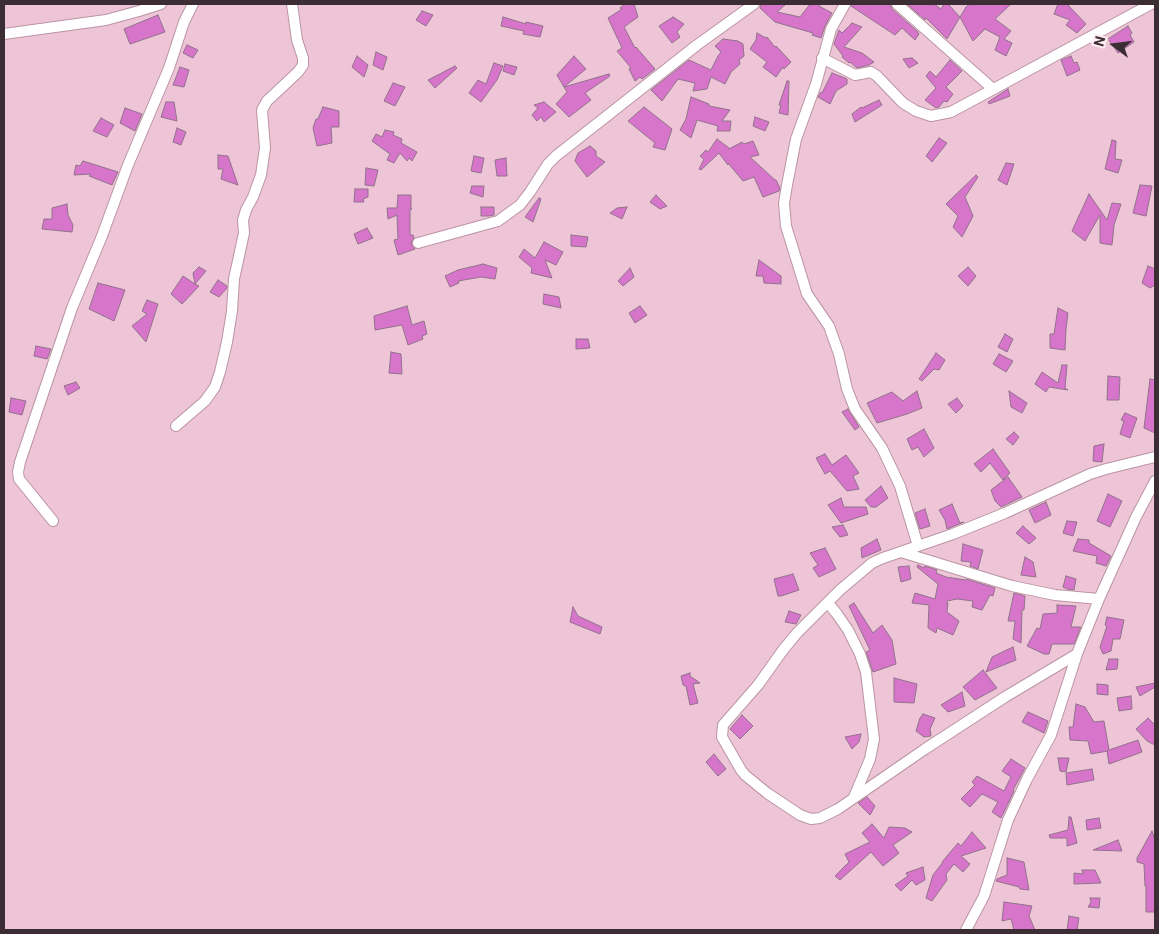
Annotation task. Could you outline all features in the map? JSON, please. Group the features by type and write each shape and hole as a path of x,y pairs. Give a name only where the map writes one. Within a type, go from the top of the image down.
{"street":[{"path":"4,34 106,20 161,4"},
{"path":"53,520 19,480 20,462 72,308 169,68 184,22 193,4"},
{"path":"176,426 205,401 214,387 220,372 232,311 234,279 244,233 246,210 261,175 265,148 262,110 267,101 303,65 292,4"},
{"path":"418,243 498,221 520,205 548,164 556,156 697,44 754,4"},
{"path":"845,4 831,29 816,84 796,138 786,185 784,203 786,226 807,294 829,326 840,354 847,389 855,409 882,448 900,486 918,546"},
{"path":"897,4 993,89"},
{"path":"822,58 855,75 871,72 903,103 916,111 931,116 951,112 1151,4"},
{"path":"1077,654 981,712 925,748 838,809 820,818 810,819 800,815 767,793 745,775 722,737 723,725 758,685 797,633 872,563 1005,514 1106,468 1155,457"},
{"path":"966,930 984,896 1008,820 1027,779 1051,735 1077,654 1099,599 1136,517 1155,481"},
{"path":"901,552 1012,586 1055,595 1099,599"},
{"path":"828,603 848,630 860,654 866,672 874,739 870,759 854,798"}],"building":[{"path":"625,4 634,4 638,17 624,27 635,48 655,69 642,79 640,77 635,81 629,69 631,68 617,51 622,48 608,18 622,9 620,8"},
{"path":"761,4 786,4 777,12 800,17 810,4 821,4 819,6 832,13 821,38 812,35 813,33 775,22 760,8"},
{"path":"852,4 890,4 892,9 919,34 915,40 902,28 895,35 851,6"},
{"path":"907,4 934,4 941,9 944,4 948,4 960,17 947,39 926,18 925,20"},
{"path":"970,4 1011,4 995,19 1011,31 1004,39 1012,43 1006,56 995,50 1000,37 985,29 973,41 960,17"},
{"path":"1058,4 1067,4 1086,24 1077,33 1066,25 1070,20 1054,14"},
{"path":"422,11 433,15 426,26 416,20"},
{"path":"158,15 165,32 130,44 124,29"},
{"path":"503,17 526,24 526,22 543,26 540,37 523,34 524,31 501,26"},
{"path":"673,17 684,24 677,32 680,37 672,43 659,26"},
{"path":"852,23 862,27 844,47 862,53 874,62 869,65 857,68 842,57 834,44 839,30 842,33"},
{"path":"1128,26 1134,42 1118,53 1108,39"},
{"path":"757,33 767,37 791,62 784,69 783,67 776,77 763,67 767,62 750,49 756,40"},
{"path":"723,39 738,41 743,44 744,56 739,60 740,64 731,72 725,84 711,77 707,89 693,91 695,83 678,79 662,101 651,90 689,60 711,70 721,52 715,46"},
{"path":"187,45 198,50 193,58 183,53"},
{"path":"376,52 387,57 383,70 373,65"},
{"path":"357,56 368,65 364,77 352,67"},
{"path":"574,56 586,69 564,87 557,75"},
{"path":"1071,56 1074,63 1077,62 1080,70 1067,76 1061,60"},
{"path":"912,58 918,63 909,68 903,59"},
{"path":"950,60 962,71 946,87 953,94 947,102 944,101 936,108 925,100 936,88 926,76 930,71 936,77"},
{"path":"494,63 503,66 497,80 481,102 469,93 478,80 486,84"},
{"path":"505,64 517,67 514,75 503,71"},
{"path":"455,66 457,68 435,88 428,80"},
{"path":"180,67 189,70 184,87 173,85"},
{"path":"832,73 847,79 847,84 836,91 830,104 818,97"},
{"path":"609,74 610,76 585,93 591,100 569,117 556,104 567,92 564,87"},
{"path":"787,81 789,81 788,115 779,113 781,105 779,105"},
{"path":"393,83 405,87 395,106 384,101"},
{"path":"1008,89 1010,96 989,104 988,102"},
{"path":"691,97 709,104 709,106 730,110 722,121 731,121 730,131 717,131 718,126 697,120 691,138 680,130 686,119"},
{"path":"879,100 882,105 855,122 852,114 861,107"},
{"path":"166,102 174,102 177,121 161,117"},
{"path":"544,102 556,112 544,122 541,117 537,121 532,115 538,108 534,105"},
{"path":"323,107 339,111 339,127 331,127 332,143 317,146 313,128"},
{"path":"644,107 672,129 665,150 653,147 655,143 628,121"},
{"path":"125,108 142,114 135,131 120,123"},
{"path":"755,117 769,122 765,131 753,126"},
{"path":"101,118 114,125 107,137 93,131"},
{"path":"177,128 186,132 181,145 173,142"},
{"path":"385,130 394,132 393,135 402,139 401,143 417,152 412,161 409,158 407,161 400,153 394,163 387,160 390,154 372,141 376,134 382,137"},
{"path":"939,138 947,143 932,162 926,156"},
{"path":"717,139 729,149 742,142 744,144 753,141 759,155 750,157 776,180 780,188 779,191 763,197 754,177 743,181 719,153 701,170 699,169 704,159 700,156 706,150 708,152"},
{"path":"1112,140 1116,141 1115,159 1122,160 1118,173 1105,169"},
{"path":"590,146 596,151 596,156 605,162 587,177 575,161 578,153"},
{"path":"218,155 228,156 238,185 221,179 223,169 218,169"},
{"path":"474,156 484,158 481,173 471,171"},
{"path":"506,158 507,176 497,176 495,160"},
{"path":"83,161 118,172 112,185 89,176 91,174 74,175 76,165 80,166"},
{"path":"1006,163 1014,164 1007,185 998,180"},
{"path":"366,168 378,170 374,186 365,185"},
{"path":"976,175 978,177 965,197 973,216 962,237 953,227 958,216 946,204"},
{"path":"1140,185 1152,186 1146,216 1133,213"},
{"path":"472,186 484,186 483,197 470,193"},
{"path":"355,189 368,189 368,197 363,199 364,202 354,202"},
{"path":"1089,194 1107,220 1112,203 1121,204 1114,225 1112,245 1100,243 1100,215 1085,241 1072,231"},
{"path":"398,195 411,195 410,235 413,235 414,238 411,244 415,249 398,255 394,240 398,239 397,215 388,219 387,208 397,208"},
{"path":"656,195 667,206 660,209 650,202"},
{"path":"539,198 541,199 533,222 525,217"},
{"path":"67,204 68,215 73,225 72,232 42,229 44,219 52,219 52,208"},
{"path":"481,207 494,207 494,215 481,216"},
{"path":"627,207 622,219 610,213 617,208"},
{"path":"367,228 373,238 358,244 354,234"},
{"path":"571,235 588,237 586,247 571,246"},
{"path":"544,242 563,252 556,265 545,260 552,278 531,273 532,268 519,257 524,249 535,258"},
{"path":"759,260 781,276 781,284 764,283 763,276 756,276"},
{"path":"483,264 497,268 495,279 481,277 458,281 459,283 450,287 445,276 458,270"},
{"path":"1148,266 1155,269 1155,285 1150,288 1142,283"},
{"path":"199,267 206,271 195,284 193,273"},
{"path":"968,267 976,276 968,286 958,276"},
{"path":"630,268 634,277 623,286 618,281"},
{"path":"183,276 199,286 182,304 171,294"},
{"path":"218,280 227,286 219,297 210,292"},
{"path":"98,283 125,290 114,321 89,309"},
{"path":"544,294 559,297 561,308 543,304"},
{"path":"147,300 158,304 146,342 132,326 147,314 142,311"},
{"path":"407,306 412,325 424,321 427,334 422,336 423,339 408,345 402,325 375,330 374,316"},
{"path":"640,306 647,315 635,323 629,313"},
{"path":"1058,308 1068,313 1065,350 1050,348 1050,334 1054,334"},
{"path":"1005,334 1013,339 1007,352 998,347"},
{"path":"576,339 588,339 590,348 576,349"},
{"path":"36,346 51,349 47,359 34,356"},
{"path":"391,352 401,354 402,374 389,373"},
{"path":"936,353 945,360 939,370 934,369 922,381 919,379"},
{"path":"999,354 1013,361 1006,372 993,364"},
{"path":"1062,365 1067,365 1065,388 1068,390 1049,387 1046,392 1035,384 1042,372 1058,383"},
{"path":"1108,376 1120,377 1119,400 1107,400"},
{"path":"1150,379 1155,380 1155,433 1144,428"},
{"path":"76,382 80,388 68,395 64,386"},
{"path":"917,391 922,408 877,423 867,403 892,392 903,401"},
{"path":"1009,391 1027,403 1022,413 1011,407"},
{"path":"11,398 26,401 22,415 9,412"},
{"path":"957,398 963,406 956,413 948,404"},
{"path":"848,409 859,427 855,430 842,412"},
{"path":"1125,413 1137,418 1130,438 1120,434 1124,421 1121,420"},
{"path":"924,429 934,448 924,457 918,447 912,450 907,439"},
{"path":"1014,432 1019,437 1013,445 1006,439"},
{"path":"1104,444 1102,462 1093,461 1094,446"},
{"path":"993,449 1010,473 1003,480 990,463 981,472 974,464"},
{"path":"825,454 832,465 846,455 859,473 853,476 859,489 847,491 830,471 825,474 816,458"},
{"path":"1008,477 1022,497 1001,507 995,501 991,490"},
{"path":"881,486 888,498 876,507 871,507 865,500"},
{"path":"1108,494 1122,501 1110,527 1097,521"},
{"path":"841,498 844,507 866,507 868,514 841,523 828,505"},
{"path":"1046,502 1051,515 1035,523 1029,510"},
{"path":"952,504 960,523 964,522 947,529 945,520 939,510"},
{"path":"925,509 930,526 920,529 915,513"},
{"path":"1067,521 1077,522 1073,536 1063,533"},
{"path":"843,525 848,535 840,537 832,527"},
{"path":"1023,526 1036,538 1029,544 1016,533"},
{"path":"877,539 881,550 862,558 861,548"},
{"path":"1078,539 1089,540 1089,543 1111,556 1106,566 1096,563 1097,556 1073,551"},
{"path":"963,544 983,550 978,569 970,566 971,562 961,561"},
{"path":"825,548 836,569 819,577 813,568 818,565 810,553"},
{"path":"1025,557 1033,562 1036,577 1021,575"},
{"path":"918,565 937,570 936,573 946,577 966,579 995,588 993,596 990,595 982,610 972,607 973,601 957,599 947,601 947,612 959,621 953,635 937,628 936,633 928,628 929,605 912,603 915,593 935,599 938,584 917,567"},
{"path":"909,566 911,579 901,582 898,567"},
{"path":"793,574 799,590 778,596 774,579"},
{"path":"1066,576 1076,579 1074,590 1063,587"},
{"path":"1014,593 1025,596 1024,610 1022,610 1021,643 1013,639 1015,621 1008,621"},
{"path":"854,603 873,633 882,625 892,640 896,664 873,672 866,652 870,650 849,606"},
{"path":"1057,605 1076,606 1071,627 1081,627 1074,644 1052,644 1049,654 1044,654 1027,646 1037,628 1040,629 1043,614 1057,613"},
{"path":"573,607 578,616 602,627 600,634 570,622"},
{"path":"789,611 801,615 796,624 785,622"},
{"path":"1107,617 1124,620 1120,639 1113,639 1111,651 1103,654 1100,647 1107,626 1105,625"},
{"path":"1013,647 1016,660 986,672 992,657"},
{"path":"1109,659 1118,659 1117,669 1106,670"},
{"path":"983,670 997,688 975,700 963,687"},
{"path":"690,673 690,676 700,683 693,684 698,703 690,705 686,686 683,685 681,676"},
{"path":"894,678 917,684 914,703 894,702"},
{"path":"1155,683 1155,687 1140,696 1136,687"},
{"path":"1097,684 1108,685 1108,695 1097,694"},
{"path":"962,692 965,706 948,712 941,705"},
{"path":"1131,696 1132,709 1119,711 1117,698"},
{"path":"1076,704 1085,707 1094,722 1104,721 1109,750 1138,740 1142,752 1109,764 1107,751 1091,754 1088,741 1070,740 1069,727 1073,727"},
{"path":"1028,712 1048,721 1044,733 1022,722"},
{"path":"923,714 935,718 930,729 931,736 924,737 916,731"},
{"path":"742,715 753,726 740,739 730,729"},
{"path":"1148,718 1155,725 1155,745 1147,741 1136,729"},
{"path":"861,734 859,742 852,749 845,737"},
{"path":"714,754 726,769 718,776 706,762"},
{"path":"1058,758 1069,758 1066,772 1060,771"},
{"path":"1011,759 1025,768 1001,818 992,812 998,802 982,794 970,807 961,799 975,785 972,782 977,776 1004,791 1011,777 1002,771"},
{"path":"1092,769 1094,780 1067,785 1066,773"},
{"path":"867,797 875,806 870,815 858,803"},
{"path":"1069,817 1071,817 1077,843 1067,846 1067,838 1050,838 1049,835 1068,830"},
{"path":"1099,818 1101,828 1087,830 1086,820"},
{"path":"872,824 884,838 889,827 905,828 912,832 893,845 899,853 883,866 871,852 840,880 835,876 849,862 845,854 870,842 862,833"},
{"path":"1152,831 1155,840 1155,912 1146,912 1144,864 1137,862 1137,858"},
{"path":"972,832 986,848 961,856 970,864 963,872 954,864 946,874 947,880 932,901 926,898 933,875 942,862 958,843 961,846"},
{"path":"1118,840 1122,851 1093,850"},
{"path":"1007,858 1024,862 1029,890 996,881 1007,875"},
{"path":"923,867 925,880 916,885 912,880 901,891 895,885 908,876 906,873"},
{"path":"1082,870 1095,870 1101,883 1074,884 1074,873 1083,874"},
{"path":"1090,898 1100,898 1099,908 1088,907 1091,902"},
{"path":"1004,902 1032,906 1029,916 1035,930 1014,930 1011,919 1002,921"},
{"path":"1069,916 1079,918 1077,930 1067,930"}]}
